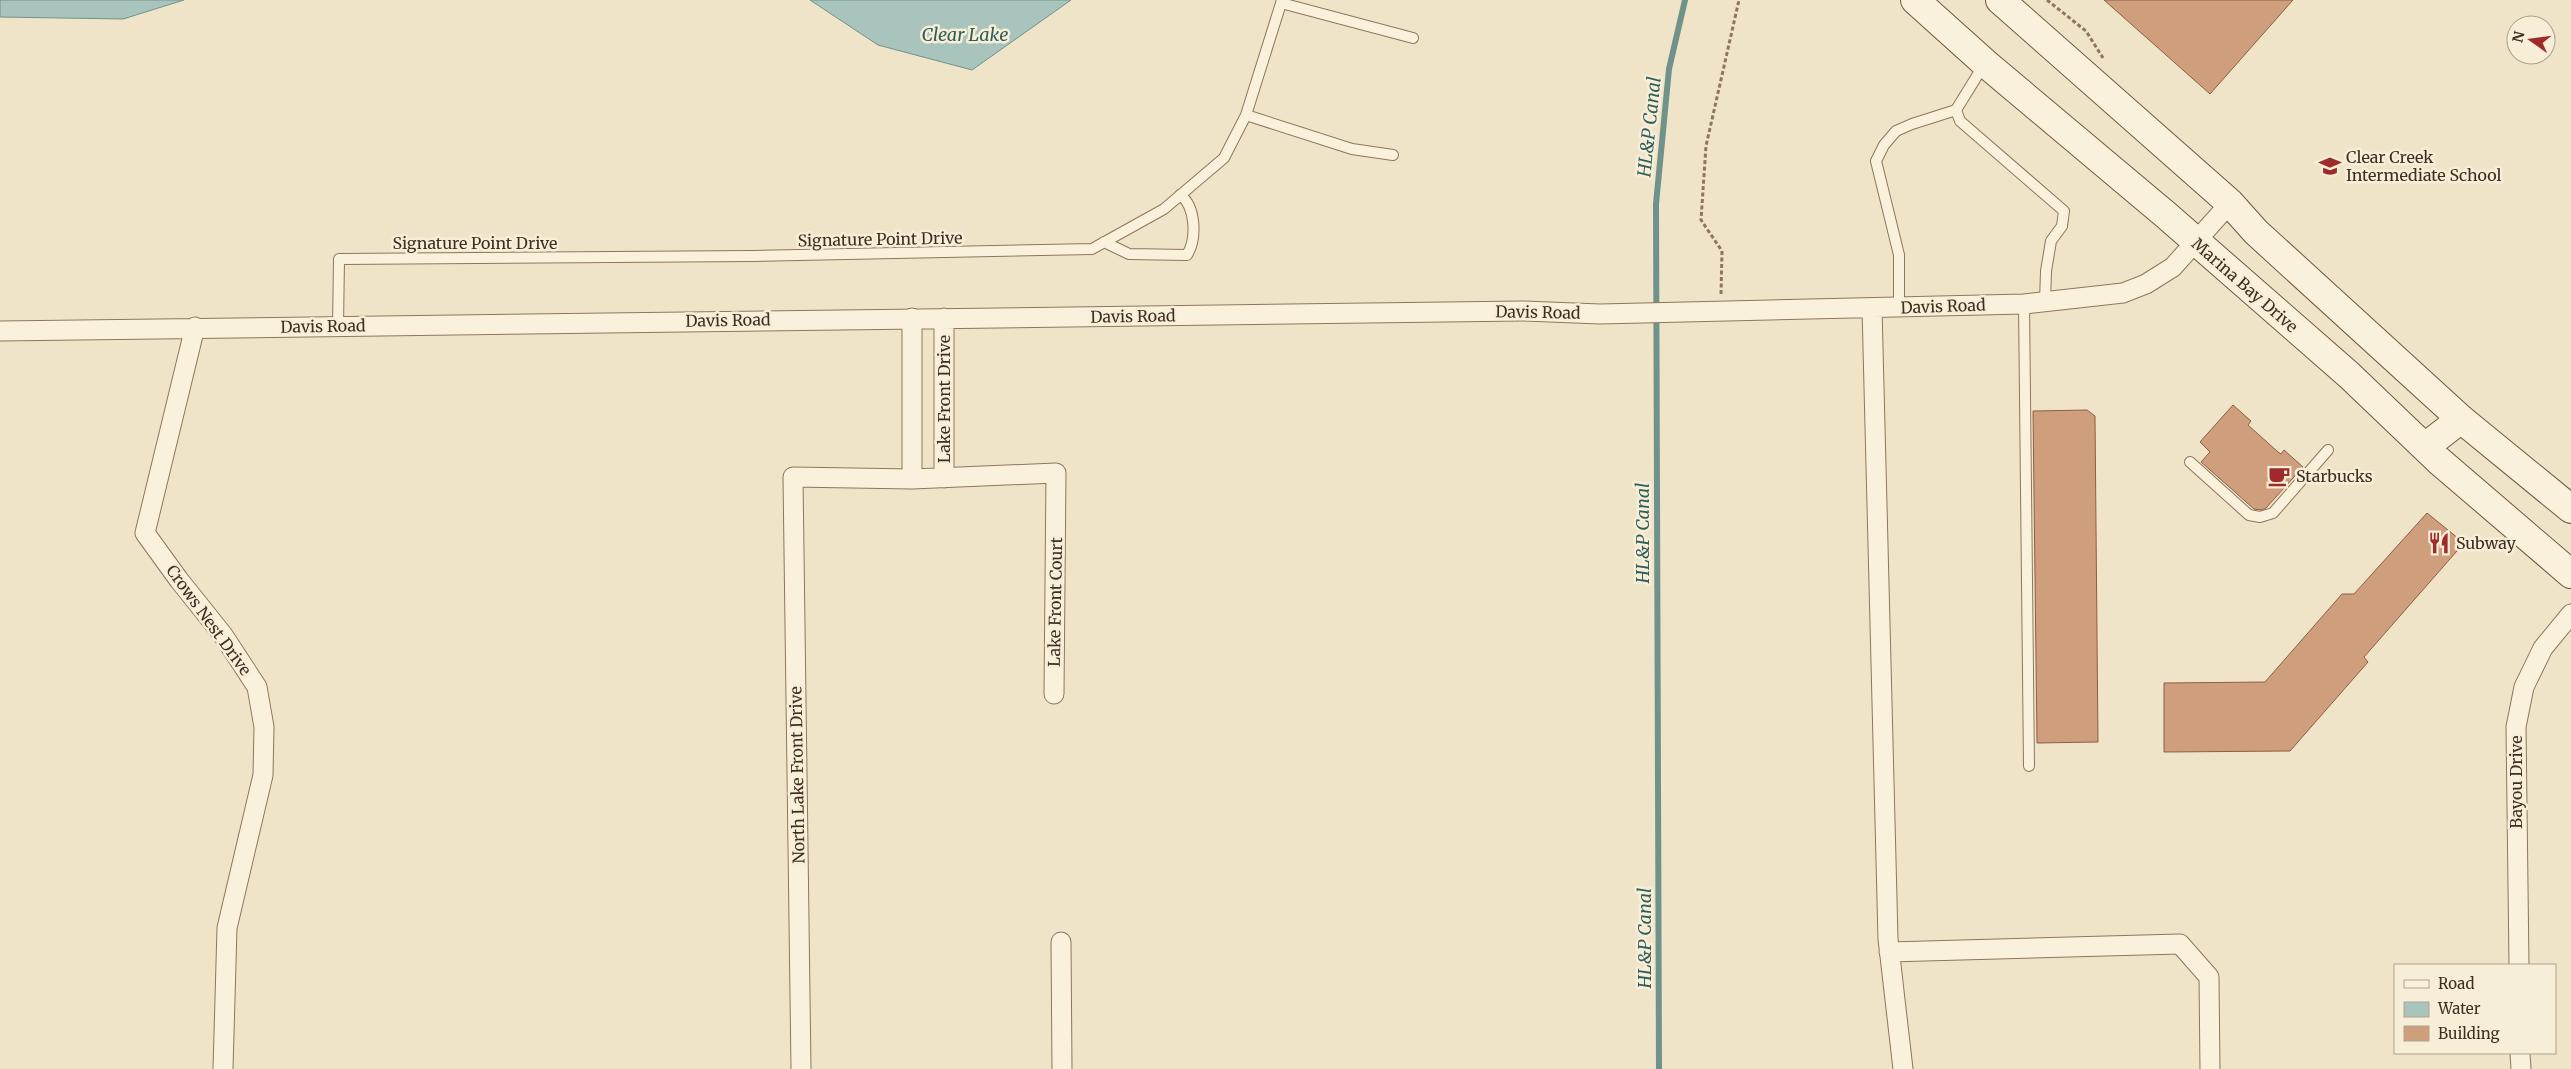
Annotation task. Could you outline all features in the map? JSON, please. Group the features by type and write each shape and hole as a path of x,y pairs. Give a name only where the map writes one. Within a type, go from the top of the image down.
{"main road":[{"name":"Marina Bay Drive","path":"1915,0 1985,63 2166,215 2349,375 2425,447 2571,574"},
{"path":"2000,0 2230,203 2256,232 2461,419 2571,508"},
{"path":"2349,375 2377,343"},
{"path":"2425,447 2461,419"}],"street":[{"name":"Davis Road","path":"0,331 1523,311 1600,314 1720,304 1872,308 2024,304 2123,293 2146,284 2173,267 2230,203"},
{"path":"1872,308 1889,952 1903,1069"},
{"name":"Lake Front Drive","path":"912,318 912,479"},
{"name":"Lake Front Drive","path":"793,482 793,477 944,478 944,318"},
{"name":"Crows Nest Drive","path":"196,327 145,533 179,580 223,635 257,687 264,727 263,775 227,928 223,1069"},
{"name":"Lake Front Court","path":"944,478 1056,473 1054,694"},
{"name":"North Lake Front Drive","path":"793,482 801,1069"},
{"name":"Bayou Drive","path":"2518,964 2516,727 2524,687 2539,656 2571,614"},
{"path":"1061,942 1062,1069"},
{"path":"1889,952 2180,944 2209,977 2210,1069"},
{"path":"2520,1054 2521,1069"}],"lane":[{"path":"1282,2 1413,38"},
{"name":"Signature Point Drive","path":"338,326 339,259 743,256 1092,249 1164,209 1224,158 1246,115 1282,2"},
{"path":"1899,307 1899,255 1876,161 1884,145 1896,132 1912,124 1956,110 1985,63"},
{"path":"1956,110 1960,120 2064,211 2062,226 2051,241 2046,271 2045,302"},
{"path":"1246,115 1352,149 1393,156"},
{"path":"1104,242 1130,254 1188,255 1192,248 1192,209 1188,200 1180,195"},
{"path":"2024,304 2028,766"},
{"path":"2190,462 2249,515 2260,517 2273,512 2328,450"}],"path":[{"path":"1720,304 1722,251 1701,220 1704,165 1706,146 1739,0"}],"water":[{"path":"0,0 184,0 123,19 0,17"},
{"name":"Clear Lake","path":"810,0 1071,0 972,70 878,45"}],"building":[{"path":"2104,0 2293,0 2210,94"},
{"path":"2233,405 2251,421 2248,425 2278,452 2281,454 2284,450 2303,467 2266,508 2261,510 2254,509 2201,462 2210,452 2200,442"},
{"path":"2087,410 2095,416 2098,742 2037,743 2033,411"},
{"path":"2427,513 2464,543 2364,657 2368,662 2290,751 2164,752 2164,683 2265,682 2342,594 2354,594"}],"waterway":[{"name":"HL&P Canal","path":"1659,1069 1656,204 1669,69 1685,0"}],"place":[{"name":"Clear Creek Intermediate School","path":"2330,166"},
{"name":"Starbucks","path":"2279,476"},
{"name":"Subway","path":"2439,543"}]}
